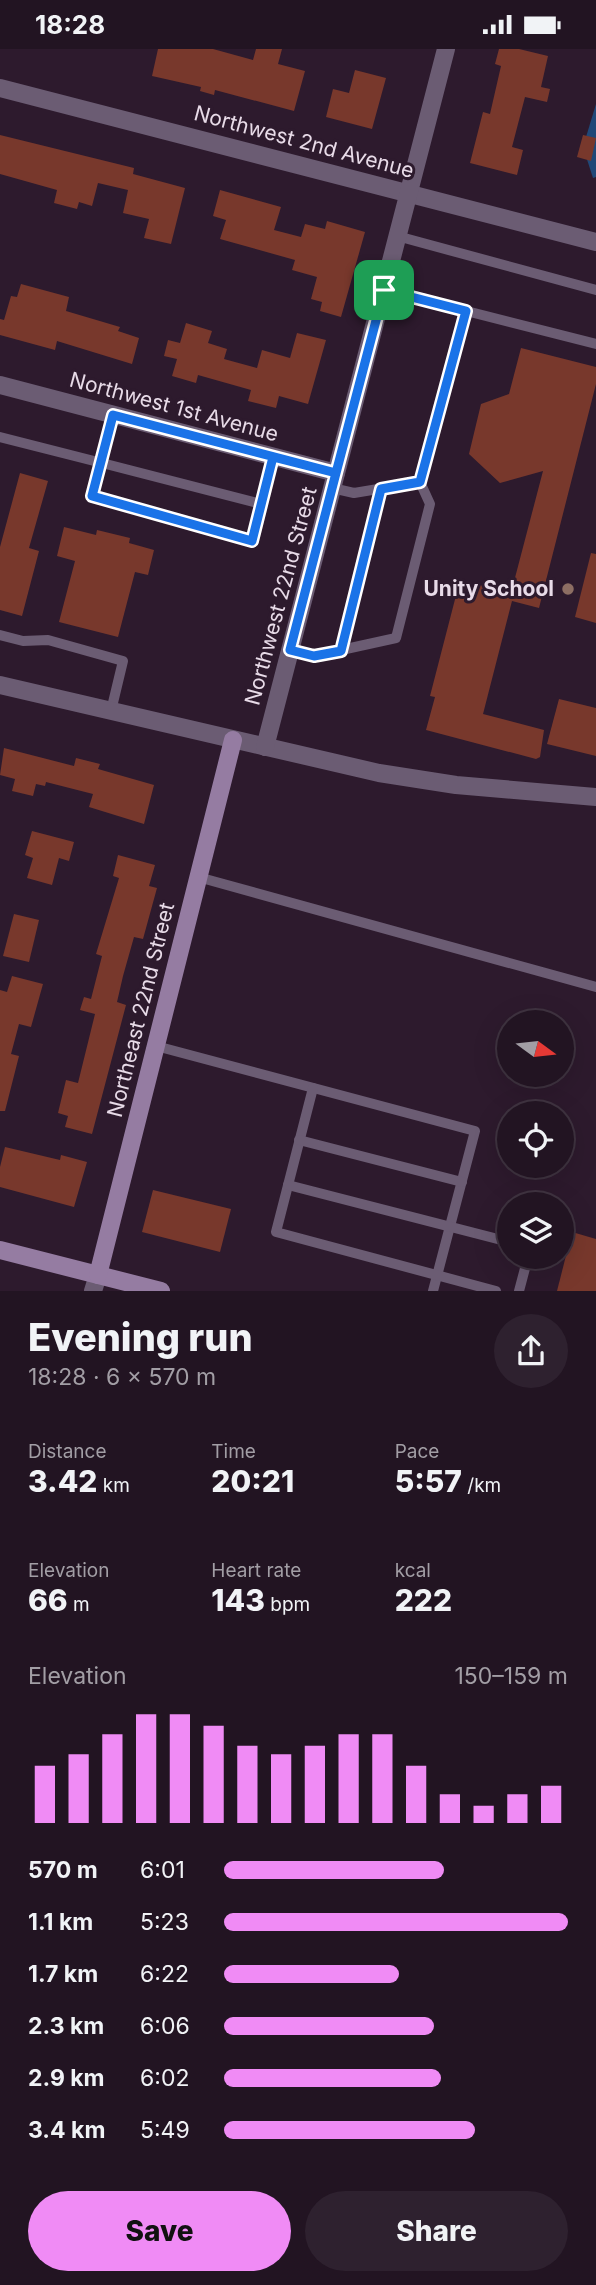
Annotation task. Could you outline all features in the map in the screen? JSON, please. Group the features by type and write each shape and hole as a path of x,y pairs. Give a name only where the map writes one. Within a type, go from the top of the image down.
{"street":[{"name":"Northwest 22nd Street","path":"265,747 446,49"},
{"name":"Northwest 2nd Avenue","path":"0,88 596,242"},
{"name":"Northwest 1st Avenue","path":"0,385 273,457 334,481"},
{"path":"0,685 379,773 456,785 596,797"},
{"name":"Northeast 22nd Street","path":"95,1283 233,740"},
{"path":"0,1250 95,1283 161,1291"}],"lane":[{"path":"397,236 596,290"},
{"path":"384,290 596,344"},
{"path":"290,650 314,656 396,638 429,504 420,482 466,311"},
{"path":"113,415 92,496 252,541 273,457"},
{"path":"0,437 261,503"},
{"path":"334,481 354,493 420,482"},
{"path":"341,651 381,489"},
{"path":"0,635 23,641 48,640 123,661 111,711"},
{"path":"198,877 596,987"},
{"path":"156,1046 475,1131 433,1291"},
{"path":"313,1088 276,1232 496,1291"},
{"path":"299,1140 462,1182"},
{"path":"288,1185 497,1239"},
{"path":"519,1291 524,1269"}],"water":[{"path":"596,104 596,177 593,178 583,147"}],"building":[{"path":"158,49 213,49 253,60 256,49 282,49 278,64 305,71 294,111 215,90 214,95 200,91 201,87 152,76"},
{"path":"499,49 519,49 548,56 541,87 550,89 547,102 525,97 512,147 523,150 517,175 470,163 483,112 490,114 501,66 495,64"},
{"path":"355,70 386,78 372,129 326,117 333,89 349,93"},
{"path":"0,135 134,168 133,174 185,188 171,244 144,238 149,219 123,213 128,190 98,183 92,206 79,202 77,209 54,203 57,190 0,174"},
{"path":"583,135 596,138 591,161 577,157"},
{"path":"220,190 281,207 274,230 301,237 305,224 325,229 327,221 365,232 341,317 320,311 322,302 311,299 317,277 292,270 295,260 220,239 226,220 213,216"},
{"path":"21,284 69,297 66,311 120,327 118,331 139,338 132,364 57,341 55,350 0,335 0,319 4,320 11,296 17,297"},
{"path":"186,323 212,331 208,343 227,349 224,359 257,368 262,350 290,358 297,333 326,340 308,404 279,396 276,408 248,401 251,390 198,375 196,383 172,376 177,359 164,356 168,340 180,343"},
{"path":"521,348 596,367 596,384 539,608 512,601 483,714 544,730 540,757 536,759 426,730 435,697 430,696 460,580 511,593 543,471 500,483 469,454 481,404 509,394"},
{"path":"20,473 48,481 29,548 39,551 22,616 0,610 0,547"},
{"path":"64,527 96,535 97,530 130,538 129,543 154,550 148,575 135,572 118,637 59,622 75,561 57,556"},
{"path":"591,553 596,554 596,623 575,617"},
{"path":"559,699 596,708 596,756 547,744"},
{"path":"4,748 74,766 76,758 100,764 98,769 154,785 144,824 89,807 93,794 46,782 45,786 36,784 33,796 12,791 15,779 0,775"},
{"path":"32,831 74,842 69,861 59,858 52,885 27,878 33,858 25,855"},
{"path":"118,855 155,865 149,886 157,888 143,939 134,937 123,976 117,1002 126,1005 92,1134 65,1127 68,1116 58,1113 66,1080 78,1083 95,1014 80,1010 84,997 91,999 102,956 96,954 119,878 113,876"},
{"path":"14,914 39,920 29,962 3,956"},
{"path":"12,976 43,984 31,1027 19,1024 11,1054 19,1056 5,1111 0,1111 0,990 7,992"},
{"path":"5,1147 60,1160 61,1155 87,1162 74,1207 0,1187 0,1167"},
{"path":"153,1190 231,1209 220,1252 142,1232"},
{"path":"574,1233 596,1239 596,1291 557,1291 563,1269 574,1269"}],"place":[{"name":"Unity School","path":"568,589"}],"route":[{"path":"384,290 336,473 113,415 92,496 252,541 273,457 336,473 290,650 314,656 341,651 381,489 420,482 466,311 384,290"}]}
